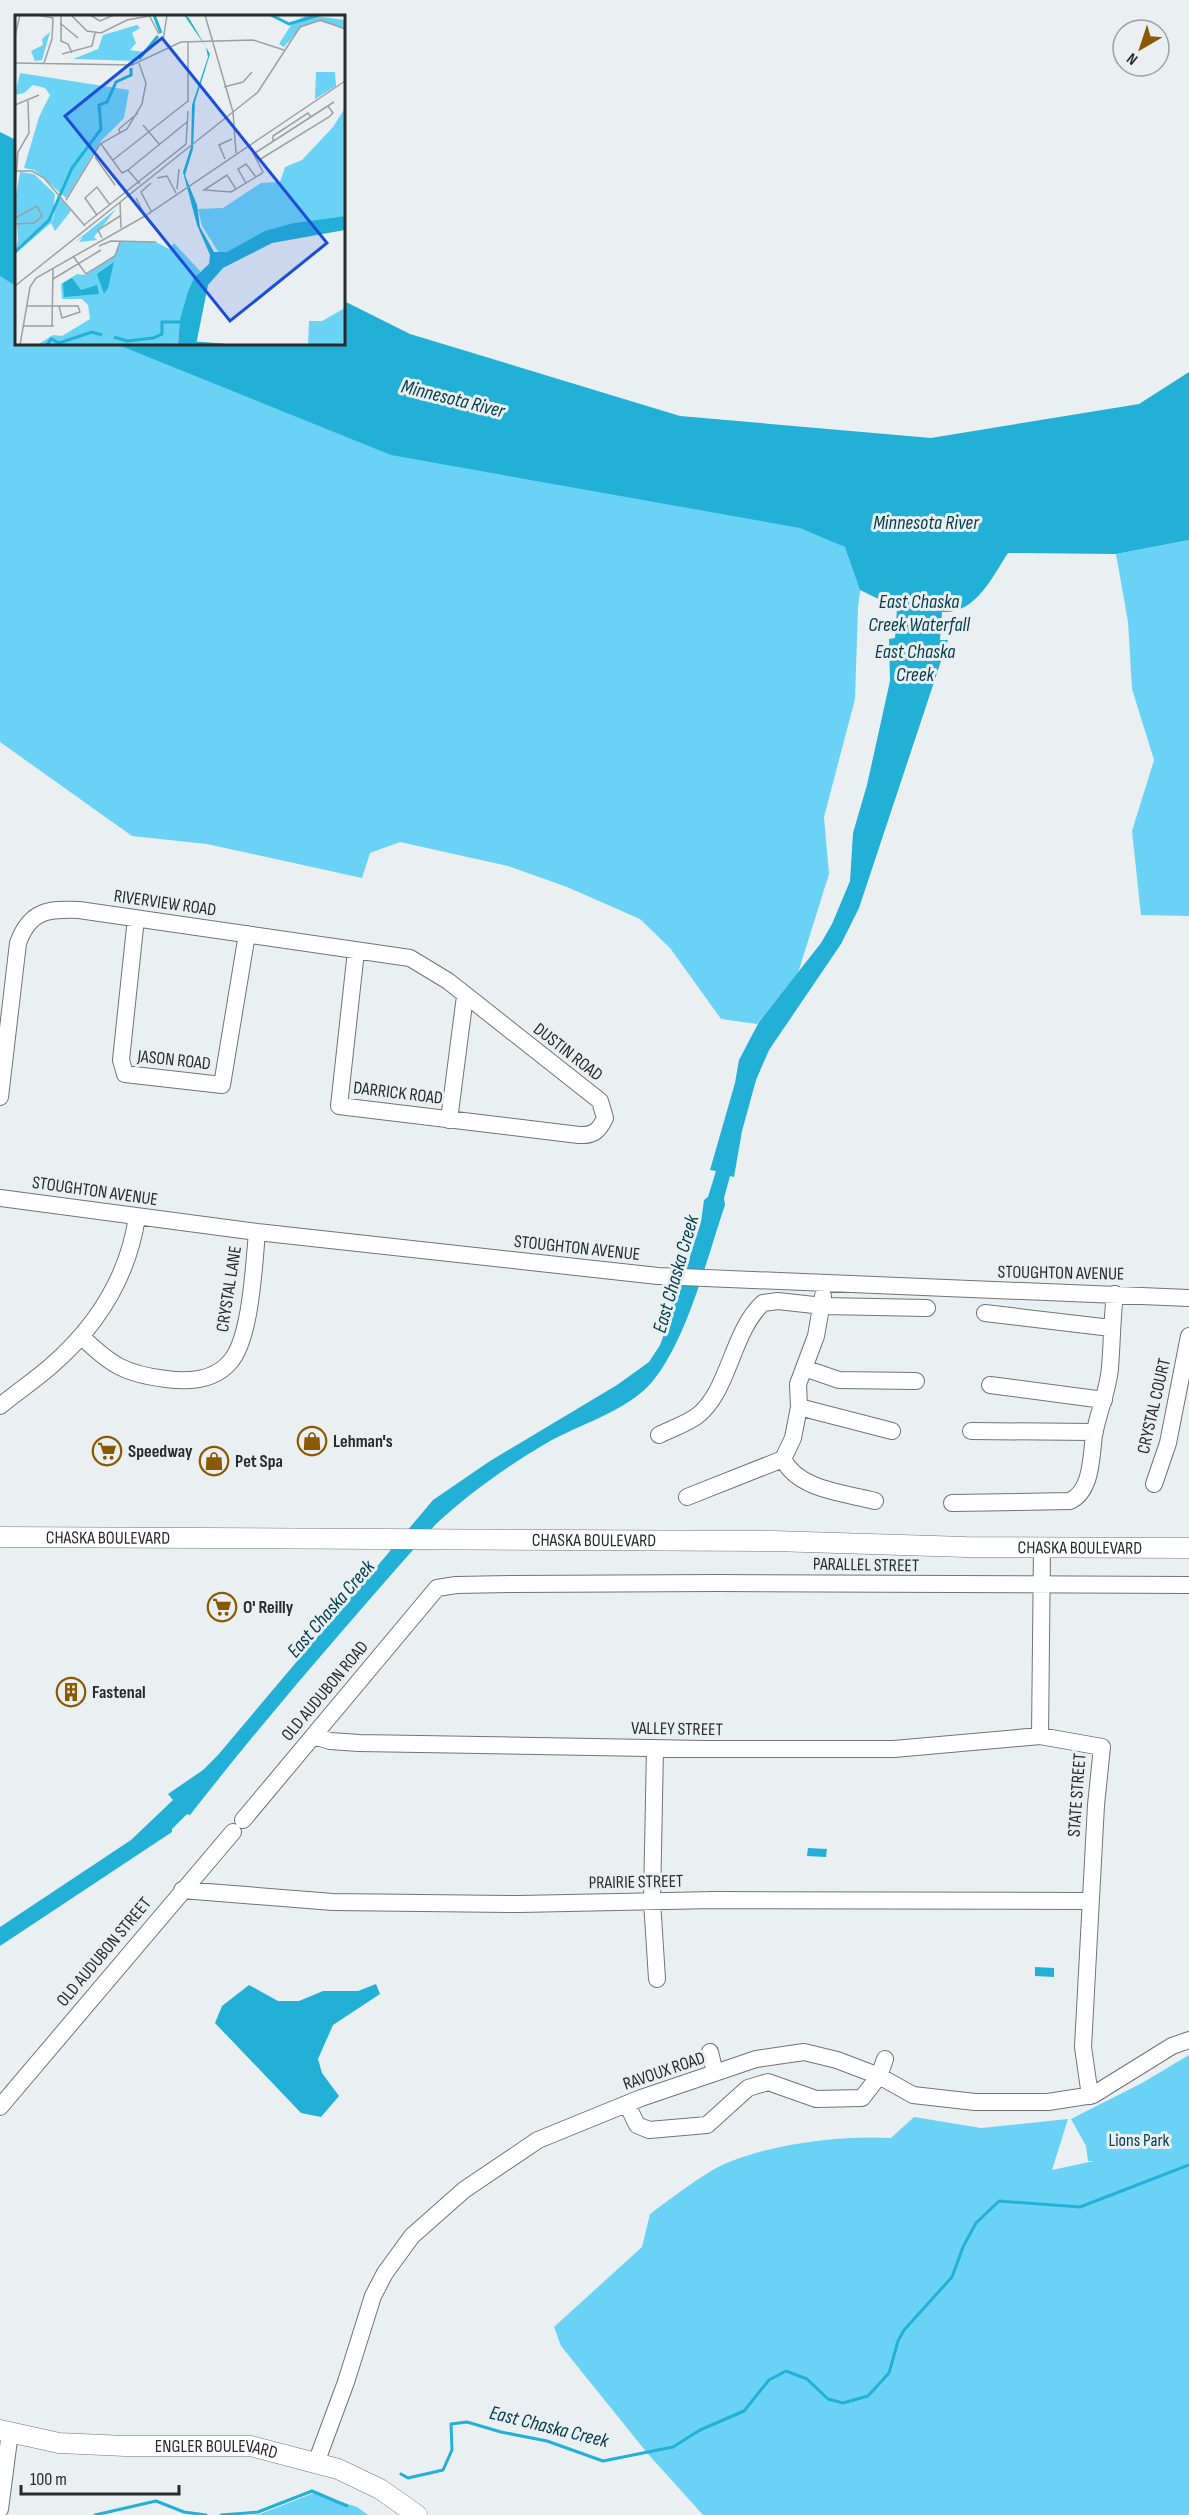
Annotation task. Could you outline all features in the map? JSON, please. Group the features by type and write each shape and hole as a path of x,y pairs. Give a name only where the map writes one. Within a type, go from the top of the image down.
{"main road":[{"path":"0,1531 46,1537"},
{"name":"CHASKA BOULEVARD","path":"0,1537 773,1541 1189,1548"},
{"name":"ENGLER BOULEVARD","path":"5,2431 59,2443 251,2446 338,2469 380,2489 417,2515"}],"street":[{"name":"RIVERVIEW ROAD","path":"0,1097 4,1020 18,943 22,932 35,917 55,910 79,910 410,958 448,981 465,996"},
{"name":"JASON ROAD","path":"136,918 121,1060 125,1074 222,1085 247,934"},
{"name":"DARRICK ROAD","path":"356,951 339,1106 449,1120 465,996"},
{"name":"DUSTIN ROAD","path":"449,1120 590,1136 600,1128 605,1118 600,1101 465,996"},
{"name":"STOUGHTON AVENUE","path":"0,1198 257,1232 657,1276 1189,1298"},
{"path":"0,1406 82,1337 121,1276 133,1242 137,1217"},
{"name":"CRYSTAL LANE","path":"82,1337 117,1367 136,1375 192,1381 213,1375 230,1363 239,1347 249,1303 257,1232"},
{"path":"783,1459 793,1438 799,1407 798,1384 816,1336 823,1306 823,1283"},
{"path":"952,1503 1070,1501 1080,1496 1085,1487 1110,1369 1115,1294"},
{"path":"659,1435 698,1415 706,1406 745,1325 763,1303 927,1308"},
{"path":"985,1313 1111,1328"},
{"name":"CRYSTAL COURT","path":"1155,1484 1168,1443 1189,1336"},
{"path":"804,1368 839,1380 916,1381"},
{"path":"990,1385 1104,1400"},
{"path":"799,1407 892,1431"},
{"path":"971,1431 1095,1432"},
{"path":"783,1459 788,1469 797,1477 875,1501"},
{"path":"687,1497 783,1459"},
{"path":"1040,1736 1042,1547"},
{"name":"PARALLEL STREET","path":"437,1588 456,1585 544,1583 1189,1586"},
{"name":"OLD AUDUBON ROAD","path":"182,1890 437,1588"},
{"name":"VALLEY STREET","path":"314,1736 330,1741 359,1743 894,1749 1040,1736"},
{"name":"STATE STREET","path":"1040,1736 1102,1747 1096,1805 1083,2047 1090,2096"},
{"path":"655,1748 652,1901 657,1979"},
{"name":"PRAIRIE STREET","path":"182,1890 333,1902 519,1904 652,1901 1090,1901"},
{"name":"OLD AUDUBON STREET","path":"0,2108 182,1890"},
{"name":"RAVOUX ROAD","path":"316,2463 346,2382 373,2296 385,2273 412,2236 464,2190 538,2140 627,2104 756,2059 804,2052 837,2060 879,2076 913,2095 975,2102 1048,2102 1090,2096 1172,2046 1189,2040"},
{"path":"710,2052 715,2073"},
{"path":"627,2104 637,2125 648,2130 707,2125 748,2088 768,2082 816,2099 862,2098 879,2076 885,2059"},
{"path":"0,2509 5,2431"}],"green space":[{"path":"0,275 15,284 15,345 123,345 796,519 854,543 862,575 858,608 855,699 824,817 829,874 798,973 757,1024 721,1019 670,948 640,919 567,887 508,866 400,842 370,853 362,878 207,844 132,836 0,742"},
{"path":"1189,540 1189,916 1141,915 1132,831 1154,760 1132,689 1128,622 1116,554"},
{"name":"Lions Park","path":"1189,2055 1189,2515 703,2515 648,2454 561,2346 554,2327 642,2247 650,2214 703,2176 729,2162 774,2148 823,2140 891,2138 914,2117 981,2128 1068,2119 1052,2170 1094,2161 1088,2161 1086,2146 1071,2119 1142,2083"},
{"path":"314,2493 357,2507 368,2515 250,2515 260,2514"}],"water":[{"path":"0,132 15,140 15,285 0,276"},
{"name":"Minnesota River","path":"345,302 410,334 680,416 931,438 1139,404 1189,372 1189,540 1116,554 1008,553 989,583 974,601 954,611 942,612 940,640 948,640 859,908 841,944 769,1050 756,1080 742,1131 734,1177 730,1176 724,1198 725,1205 695,1298 676,1344 652,1382 616,1410 530,1453 461,1502 435,1525 310,1668 190,1815 187,1814 172,1829 172,1832 0,1946 0,1927 131,1840 173,1800 168,1794 203,1770 218,1755 433,1500 490,1461 617,1385 649,1362 660,1345 669,1321 701,1222 704,1200 708,1197 716,1171 710,1170 735,1083 739,1060 759,1022 821,943 832,924 850,881 853,833 867,785 890,681 889,639 895,638 897,608 860,590 845,547 800,528 391,455 118,345 345,345"},
{"path":"808,1848 827,1849 826,1857 807,1856"},
{"path":"1035,1967 1054,1968 1054,1977 1035,1976"},
{"path":"376,1984 380,1994 333,2025 318,2059 322,2073 339,2096 321,2117 301,2113 215,2023 222,2006 249,1985 278,2001 299,2001 323,1991 358,1991"}],"waterway":[{"name":"East Chaska Creek","path":"401,2474 408,2478 443,2470 452,2450 451,2424 467,2422 501,2432 547,2441 603,2461 673,2447 700,2430 744,2411 769,2380 786,2371 807,2379 828,2399 843,2403 868,2396 889,2373 898,2341 904,2330 952,2277 963,2247 976,2223 999,2201 1080,2207 1189,2165"},
{"name":"East Chaska Creek","path":"221,2515 258,2512 312,2491 347,2506"},
{"name":"East Chaska Creek","path":"95,2515 156,2501 184,2512 206,2515"}],"place":[{"name":"Lehman's","path":"312,1441"},
{"name":"Speedway","path":"107,1451"},
{"name":"Pet Spa","path":"214,1461"},
{"name":"O' Reilly","path":"222,1607"},
{"name":"Fastenal","path":"71,1692"}],"water label":[{"name":"East Chaska Creek Waterfall","path":"919,614"}]}
